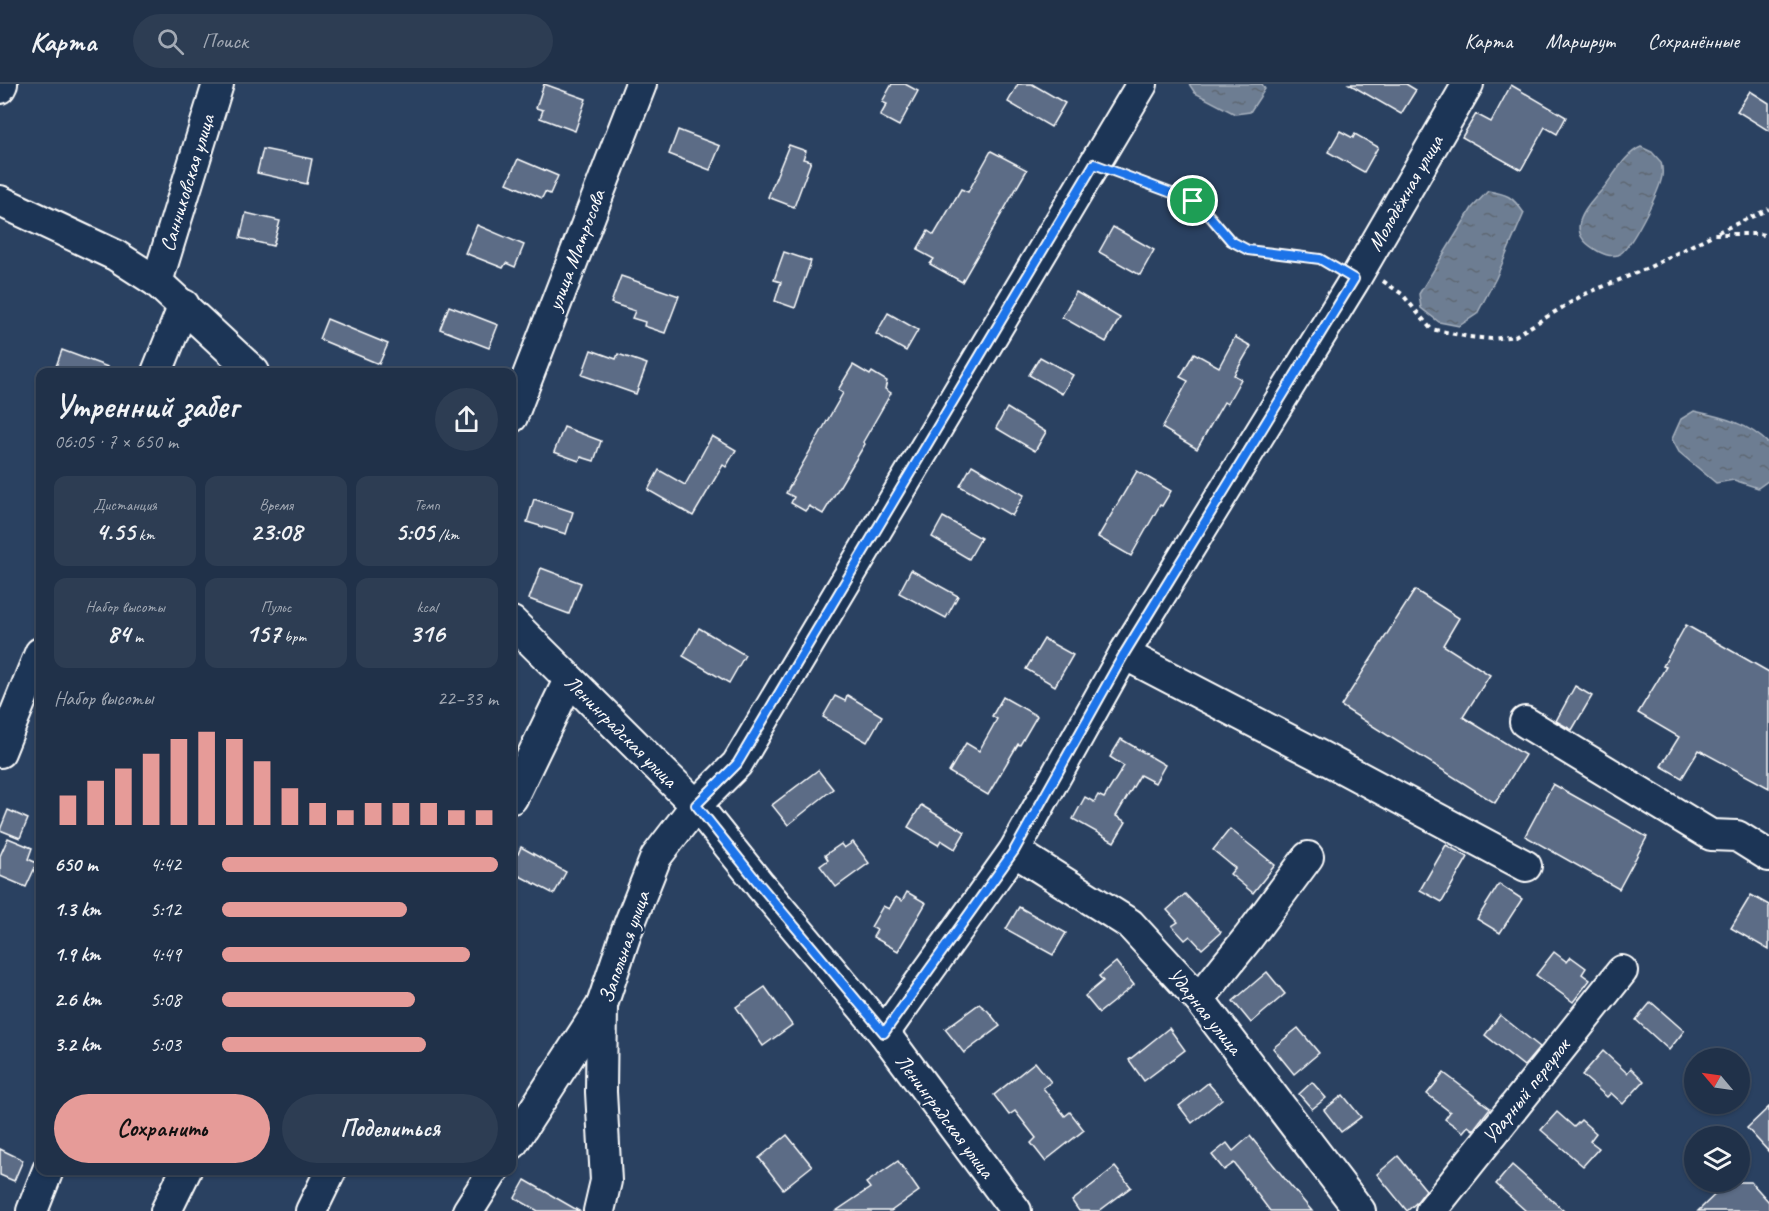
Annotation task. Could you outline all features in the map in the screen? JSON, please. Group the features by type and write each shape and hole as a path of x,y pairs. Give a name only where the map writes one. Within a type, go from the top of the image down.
{"street":[{"path":"0,88 2,84"},
{"name":"Санниковская улица","path":"157,282 218,84"},
{"name":"улица Матросова","path":"516,407 641,84"},
{"name":"Запольная улица","path":"599,1211 606,1181 601,1092 602,1005 627,930 656,857 696,805 737,764 1142,84"},
{"name":"Молодёжная улица","path":"884,1033 1014,851 1124,654 1354,279 1468,84"},
{"path":"0,201 115,255 157,282 250,368"},
{"path":"158,368 184,305"},
{"name":"Ленинградская улица","path":"516,626 696,805 884,1033 1016,1211"},
{"path":"1124,654 1526,866"},
{"path":"0,752 36,663"},
{"path":"516,790 569,680"},
{"path":"1525,723 1711,835 1737,836 1769,856"},
{"name":"Ударная улица","path":"1014,851 1130,924 1199,999 1360,1211"},
{"path":"1199,999 1248,938 1308,856"},
{"name":"Ударный переулок","path":"1431,1211 1622,971"},
{"path":"516,1138 602,1005"},
{"path":"32,1211 46,1175"},
{"path":"165,1211 183,1175"},
{"path":"311,1211 329,1175"},
{"path":"468,1211 491,1175"}],"path":[{"path":"1094,164 1193,201 1207,213 1231,241 1248,250 1320,259 1354,279 1379,279 1402,294 1431,329 1469,338 1492,339 1515,336 1583,295 1648,268 1769,209"},
{"path":"1714,234 1769,236"}],"water":[{"path":"1189,84 1262,84 1265,89 1250,112 1235,114 1195,93"},
{"path":"1641,147 1652,152 1661,162 1660,183 1630,243 1618,255 1606,255 1586,243 1581,236 1580,221 1624,161"},
{"path":"1488,191 1509,197 1524,213 1496,278 1477,314 1459,326 1439,322 1421,308 1419,294 1472,208"},
{"path":"1694,411 1743,426 1769,444 1769,480 1758,488 1734,480 1716,483 1679,452 1672,439 1681,419"}],"building":[{"path":"544,84 586,99 575,131 540,118 543,110 536,108"},
{"path":"892,84 905,84 918,91 899,126 880,116 887,104 882,102"},
{"path":"1018,84 1032,84 1065,103 1051,127 1008,102"},
{"path":"1349,84 1406,84 1416,90 1401,114"},
{"path":"1511,85 1566,117 1557,134 1545,127 1521,170 1462,137 1476,114 1491,122"},
{"path":"1750,91 1769,103 1769,131 1737,111"},
{"path":"678,130 720,146 710,170 669,154"},
{"path":"1340,131 1353,138 1355,134 1378,147 1364,172 1328,152"},
{"path":"789,145 806,151 803,159 811,161 794,207 768,197"},
{"path":"263,149 312,159 307,184 257,173"},
{"path":"991,151 1027,170 962,282 930,264 934,259 917,250 928,231 934,235 961,189 968,192"},
{"path":"518,159 558,176 550,194 545,192 542,198 507,183"},
{"path":"246,213 280,221 273,246 240,238"},
{"path":"477,225 524,245 515,267 506,263 503,268 465,253"},
{"path":"1113,227 1154,250 1140,275 1099,252"},
{"path":"784,252 811,261 795,308 775,301 781,282 774,280"},
{"path":"621,276 679,296 665,333 644,326 645,322 632,318 635,311 611,303"},
{"path":"1076,292 1120,318 1106,342 1062,317"},
{"path":"449,306 498,325 489,348 440,329"},
{"path":"888,313 918,330 906,351 876,334"},
{"path":"327,319 388,344 379,364 319,339"},
{"path":"1235,337 1251,346 1234,375 1241,379 1227,404 1224,402 1197,449 1162,428 1188,381 1180,377 1194,353 1219,367"},
{"path":"62,350 111,368 55,368"},
{"path":"591,350 616,359 618,354 647,364 636,394 582,375"},
{"path":"1040,357 1073,375 1062,394 1029,375"},
{"path":"853,365 870,375 872,372 887,381 885,389 891,393 863,442 865,444 823,514 809,506 805,511 791,503 794,497 786,493 843,393 838,390"},
{"path":"1007,408 1046,432 1035,451 996,428"},
{"path":"564,427 601,441 594,461 581,457 579,461 554,452"},
{"path":"712,436 736,450 726,467 723,465 693,516 648,490 659,470 685,485"},
{"path":"972,465 1024,495 1012,516 960,486"},
{"path":"1137,471 1171,491 1162,506 1160,505 1131,556 1098,537"},
{"path":"534,499 573,512 566,534 527,522"},
{"path":"943,517 981,538 969,559 932,537"},
{"path":"541,568 581,583 569,614 529,599"},
{"path":"911,570 958,596 946,618 899,593"},
{"path":"1415,590 1459,618 1443,645 1490,675 1463,717 1525,755 1495,803 1341,706"},
{"path":"1686,625 1769,672 1769,788 1699,750 1682,778 1661,766 1679,737 1638,713 1666,667 1663,666"},
{"path":"699,628 745,655 729,683 683,656"},
{"path":"1044,639 1073,655 1055,686 1026,669"},
{"path":"1575,686 1592,696 1572,730 1556,721"},
{"path":"847,695 882,716 867,742 823,717 835,696 845,701"},
{"path":"1003,697 1037,716 988,795 949,772 966,743 979,751 997,719 992,716"},
{"path":"1121,739 1165,765 1155,783 1140,775 1116,816 1126,822 1114,842 1073,819 1085,797 1094,802 1098,795 1104,798 1124,766 1110,757"},
{"path":"818,770 833,789 788,825 772,805"},
{"path":"1553,784 1647,837 1619,889 1525,836"},
{"path":"921,805 965,832 955,849 941,840 938,845 908,827"},
{"path":"8,810 28,819 20,838 0,830"},
{"path":"1230,829 1275,865 1253,893 1230,874 1235,868 1213,850"},
{"path":"8,838 32,848 28,859 36,863 36,865 26,887 0,876 0,856"},
{"path":"853,842 869,863 836,887 820,866 828,860 825,855 841,844 844,848"},
{"path":"1446,845 1468,857 1442,902 1420,890"},
{"path":"521,847 566,872 554,894 516,874 516,853 518,854"},
{"path":"1499,884 1522,899 1500,933 1477,919"},
{"path":"907,892 926,903 898,951 873,937 877,930 871,927 883,906 889,909 896,897 902,901"},
{"path":"1185,894 1221,932 1202,949 1190,936 1185,940 1172,926 1178,922 1167,910"},
{"path":"1751,895 1769,905 1769,950 1731,928"},
{"path":"1019,907 1066,933 1053,955 1006,929"},
{"path":"1554,952 1567,962 1571,957 1586,968 1582,974 1590,980 1573,1002 1536,975"},
{"path":"1116,962 1134,985 1099,1013 1085,996 1103,981 1099,976"},
{"path":"1267,972 1285,994 1251,1023 1233,1001"},
{"path":"765,987 792,1025 763,1046 736,1007"},
{"path":"1651,1002 1684,1031 1669,1050 1636,1020"},
{"path":"979,1004 1000,1026 964,1053 945,1029"},
{"path":"1500,1015 1540,1047 1524,1066 1485,1035"},
{"path":"1169,1028 1185,1050 1144,1081 1129,1060"},
{"path":"1298,1028 1319,1053 1294,1074 1273,1048"},
{"path":"1603,1051 1627,1073 1631,1068 1644,1081 1623,1104 1611,1093 1607,1097 1582,1075"},
{"path":"1035,1062 1051,1082 1043,1088 1065,1116 1070,1112 1084,1130 1045,1161 1031,1143 1036,1138 1015,1111 1009,1115 994,1095"},
{"path":"1444,1073 1490,1108 1473,1130 1468,1126 1463,1132 1445,1119 1450,1112 1427,1094"},
{"path":"1312,1082 1326,1098 1312,1109 1299,1094"},
{"path":"1208,1083 1222,1099 1192,1123 1179,1106"},
{"path":"1343,1095 1361,1117 1341,1132 1324,1110"},
{"path":"1769,1107 1769,1152 1750,1131 1749,1126"},
{"path":"1557,1112 1574,1127 1581,1120 1596,1133 1590,1141 1599,1148 1583,1166 1541,1130"},
{"path":"787,1135 812,1166 783,1189 759,1158"},
{"path":"1250,1136 1312,1211 1270,1211 1234,1163 1224,1170 1212,1155 1227,1143 1233,1151"},
{"path":"0,1149 23,1160 14,1181 0,1175"},
{"path":"1398,1156 1426,1190 1407,1211 1377,1174"},
{"path":"898,1161 919,1191 891,1211 836,1211 870,1188 866,1183"},
{"path":"1512,1165 1564,1211 1526,1211 1496,1184"},
{"path":"1115,1167 1131,1187 1099,1211 1079,1211 1072,1201"},
{"path":"525,1180 579,1211 538,1211 515,1198"},
{"path":"1750,1182 1769,1202 1769,1211 1698,1211 1718,1192 1750,1192"}],"route":[{"path":"1094,164 1193,201 1207,213 1231,241 1248,250 1320,259 1354,279 1124,654 1014,851 884,1033 696,805 737,764 1094,164"}]}
